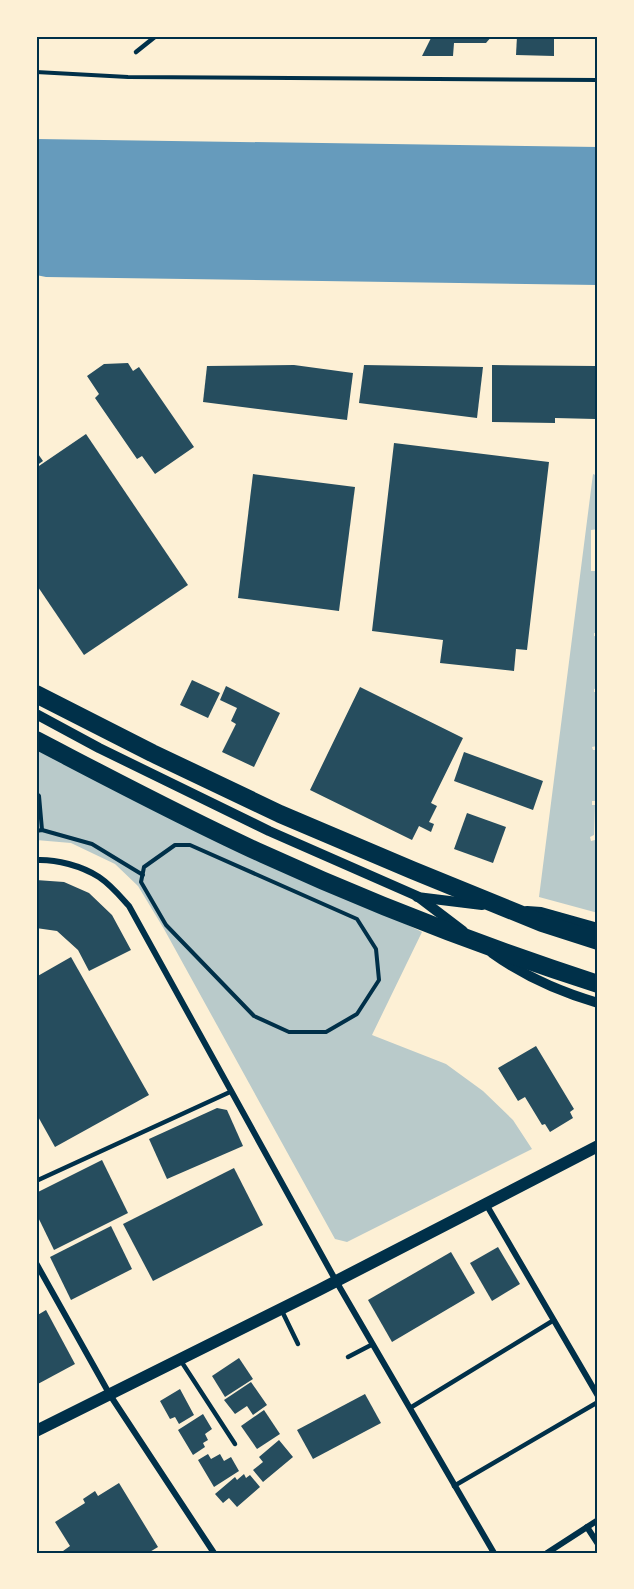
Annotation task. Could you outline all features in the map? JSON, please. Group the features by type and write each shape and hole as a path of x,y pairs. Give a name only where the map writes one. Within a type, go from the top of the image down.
{"highway":[{"path":"36,694 280,814 542,923 598,941"},
{"path":"36,740 264,854 392,909 528,962 598,984"}],"main road":[{"path":"36,1431 281,1309 598,1146"}],"street":[{"path":"36,714 99,748 269,831 417,897 513,968 572,995 598,1003"},
{"path":"36,860 50,859 97,876 129,906 336,1281 494,1553"},
{"path":"417,897 541,912 598,928"},
{"path":"486,1204 598,1396"},
{"path":"36,1263 110,1395 214,1553"},
{"path":"547,1553 598,1520"},
{"path":"587,1527 598,1544"}],"lane":[{"path":"136,52 156,36"},
{"path":"36,1181 231,1092"},
{"path":"281,1309 298,1344"},
{"path":"410,1408 555,1320"},
{"path":"348,1357 373,1344"},
{"path":"180,1360 235,1444"},
{"path":"454,1486 598,1402"}],"path":[{"path":"36,72 128,77 598,80"},
{"path":"36,793 39,796 42,830"},
{"path":"36,831 42,830 92,844 143,875"},
{"path":"190,844 357,919 376,949 379,980 357,1014 326,1032 289,1032 254,1016 166,924 141,882 143,875 144,867 175,845 190,844"}],"shaded area":[{"path":"593,474 598,476 598,529 591,530 591,571 598,571 598,577 595,580 598,580 598,633 594,633 594,636 598,637 597,688 594,689 594,692 597,692 597,746 592,747 596,750 596,801 592,801 592,805 595,805 594,835 590,837 591,841 595,840 598,843 598,913 539,897"},
{"path":"36,741 422,932 372,1035 446,1064 483,1091 513,1120 532,1149 347,1242 335,1239 138,886 115,864 71,843 36,840"}],"water":[{"path":"36,139 598,147 598,285 46,277 36,275"}],"building":[{"path":"432,36 492,36 486,43 454,43 453,56 422,56"},
{"path":"517,36 554,36 554,56 516,55"},
{"path":"128,363 133,371 139,367 194,447 155,474 142,456 137,459 95,398 99,394 87,376 104,364"},
{"path":"294,365 353,373 347,420 203,402 207,366"},
{"path":"364,365 483,367 477,418 359,403"},
{"path":"492,365 595,366 595,419 555,418 555,423 492,422"},
{"path":"86,434 188,585 84,655 36,584 36,468"},
{"path":"394,443 549,462 527,650 516,649 514,671 440,663 443,640 372,631"},
{"path":"36,451 43,461 36,466"},
{"path":"253,474 355,487 339,611 238,598"},
{"path":"192,680 220,693 208,718 180,705"},
{"path":"226,686 280,713 254,767 222,752 236,724 231,721 237,708 220,700"},
{"path":"360,687 463,738 431,803 437,806 429,822 434,824 431,832 419,826 412,840 310,790"},
{"path":"464,752 543,781 533,810 454,781"},
{"path":"467,813 506,827 493,863 454,849"},
{"path":"36,880 64,882 89,893 112,915 131,950 89,971 78,950 57,931 36,928"},
{"path":"71,957 149,1095 55,1147 36,1113 36,977"},
{"path":"536,1046 574,1109 570,1112 573,1118 550,1132 545,1124 542,1125 525,1097 518,1101 498,1068"},
{"path":"217,1108 227,1110 243,1146 167,1179 149,1139"},
{"path":"102,1160 128,1213 54,1250 36,1213 36,1193"},
{"path":"234,1168 263,1225 153,1281 123,1224"},
{"path":"111,1226 132,1269 71,1300 50,1257"},
{"path":"498,1247 520,1284 492,1301 470,1263"},
{"path":"451,1252 475,1293 392,1342 368,1300"},
{"path":"46,1310 75,1364 36,1385 36,1316"},
{"path":"239,1358 253,1379 225,1397 212,1376"},
{"path":"251,1382 267,1405 253,1415 247,1406 235,1414 224,1400"},
{"path":"180,1389 194,1415 179,1424 175,1417 170,1419 160,1401"},
{"path":"365,1394 381,1423 313,1459 297,1430"},
{"path":"264,1410 280,1434 257,1449 241,1426"},
{"path":"203,1414 212,1429 205,1434 208,1440 203,1443 205,1447 193,1455 178,1430"},
{"path":"279,1440 293,1457 263,1482 253,1470 263,1462 259,1457"},
{"path":"208,1454 211,1459 220,1454 224,1461 231,1457 239,1471 214,1487 198,1460"},
{"path":"244,1474 246,1478 250,1475 260,1487 237,1507 229,1498 223,1503 215,1494 235,1477 237,1480"},
{"path":"119,1483 158,1547 148,1553 64,1553 63,1551 70,1546 55,1522 85,1503 83,1499 95,1491 98,1496"}]}
